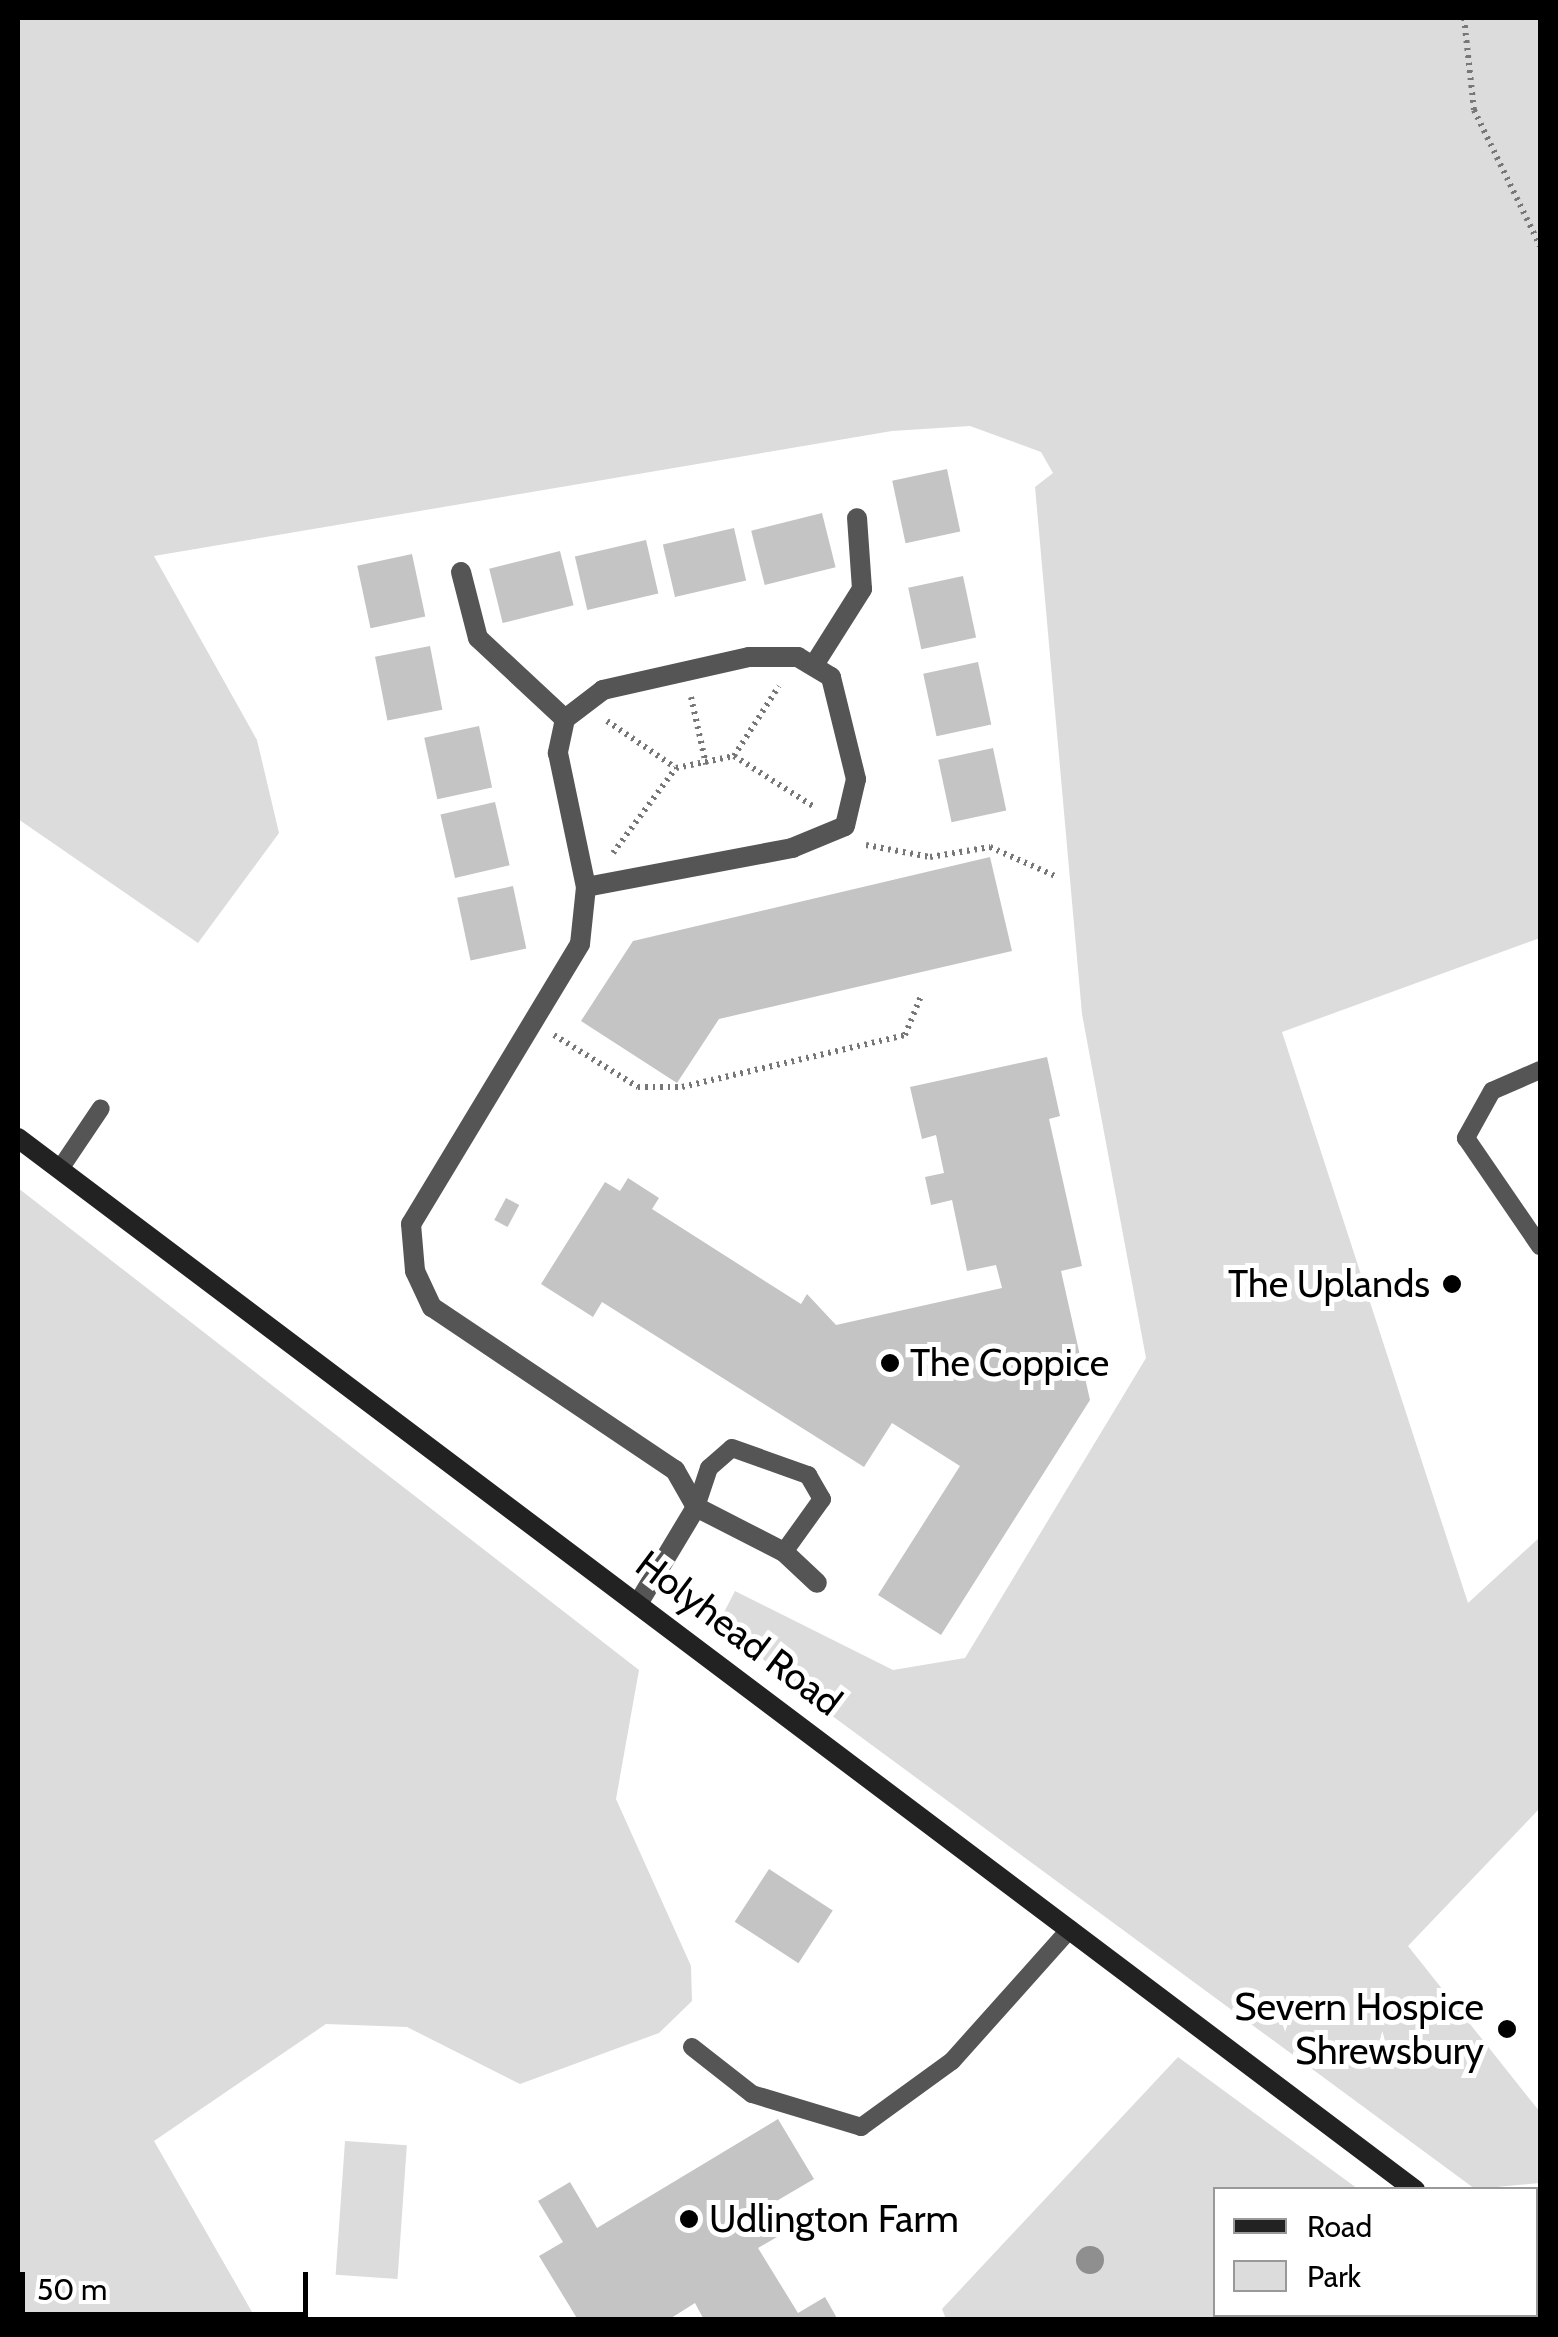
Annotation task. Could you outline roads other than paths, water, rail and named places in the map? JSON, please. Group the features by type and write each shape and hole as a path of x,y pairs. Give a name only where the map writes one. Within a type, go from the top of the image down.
{"main road":[{"name":"Holyhead Road","path":"18,1138 1411,2187"}],"street":[{"path":"817,1583 784,1552 696,1506 675,1470 448,1322 415,1271 411,1224 424,1196 536,1024 580,944 586,887 558,753 565,719 580,702 685,671 806,661 862,590 857,518"},
{"path":"462,572 478,638 565,719"},
{"path":"586,887 792,848 844,826 856,779 836,692 806,661"},
{"path":"639,1602 696,1506"}],"lane":[{"path":"1540,1070 1492,1092 1466,1138 1540,1246"},
{"path":"60,1169 102,1108"},
{"path":"696,1506 709,1468 732,1448 808,1474 822,1500 784,1552"},
{"path":"692,2047 752,2094 861,2127 952,2060 1070,1929"}],"place":[{"name":"The Uplands","path":"1452,1284"},
{"name":"The Coppice","path":"890,1363"},
{"name":"Severn Hospice Shrewsbury","path":"1507,2029"},
{"name":"Udlington Farm","path":"689,2219"}]}
